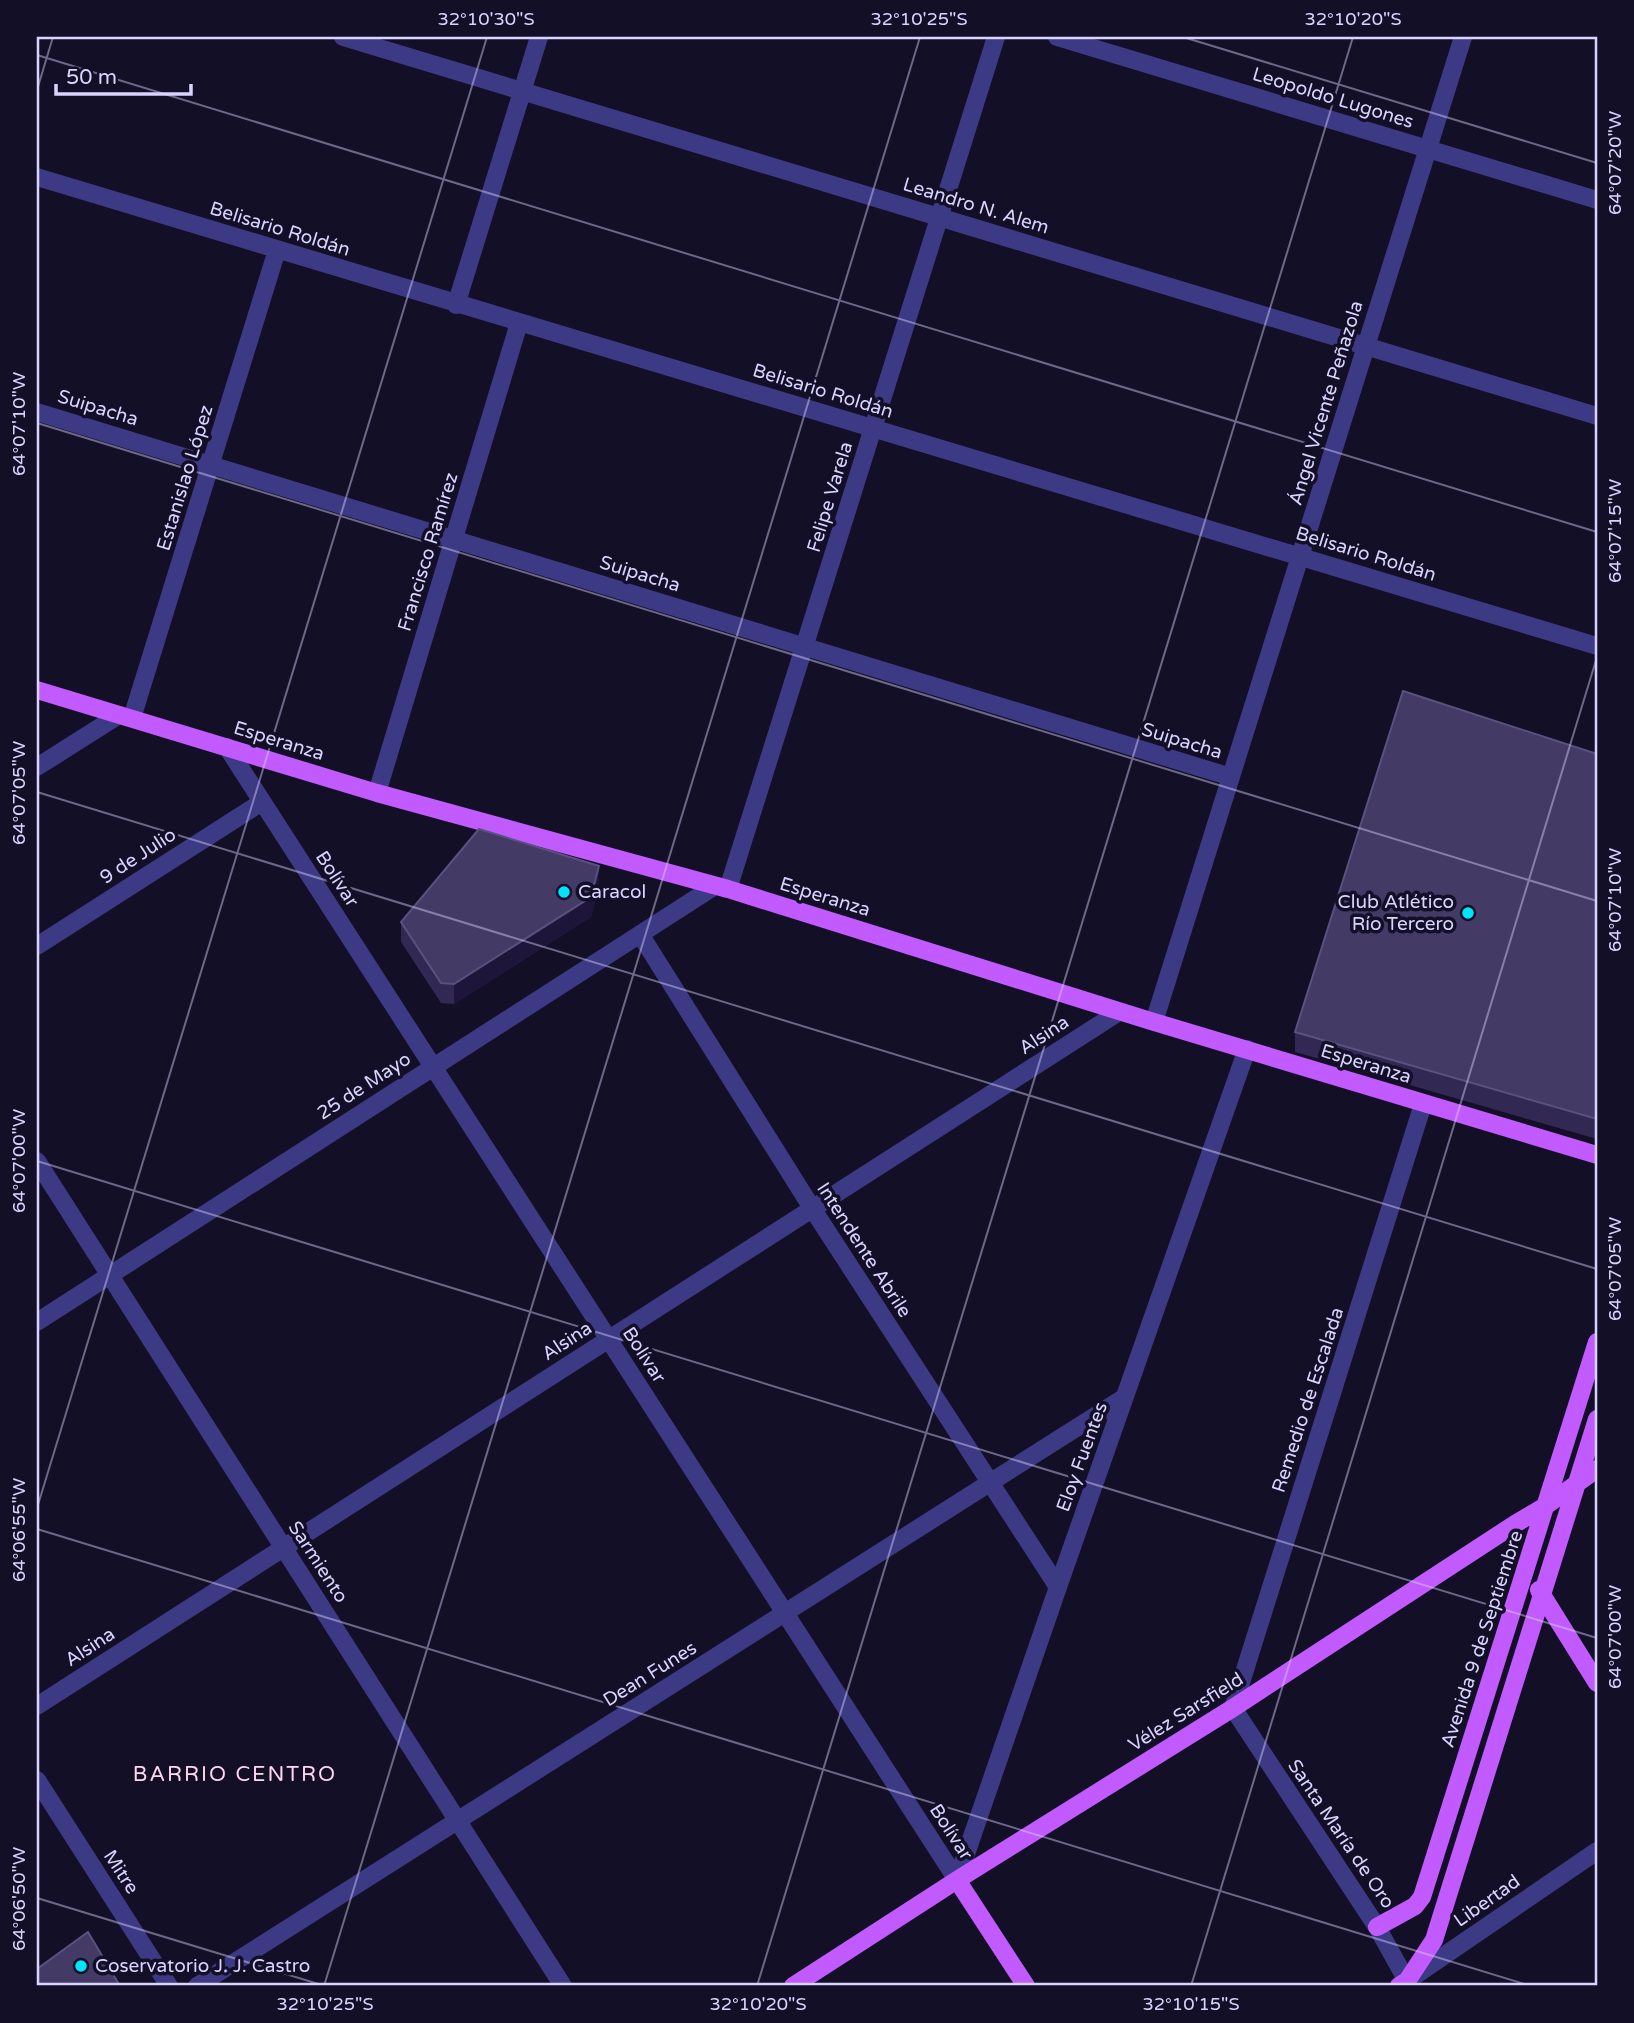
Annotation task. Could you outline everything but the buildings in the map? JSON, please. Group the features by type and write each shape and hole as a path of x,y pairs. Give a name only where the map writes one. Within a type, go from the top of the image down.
{"main road":[{"name":"Esperanza","path":"37,690 377,793 722,888 1119,1012 1597,1155"},
{"name":"Avenida 9 de Septiembre","path":"1377,1927 1415,1906 1422,1897 1548,1505 1597,1342"},
{"path":"1406,1985 1434,1940 1597,1419"},
{"name":"Vélez Sarsfield","path":"793,1986 1233,1708 1548,1505 1597,1469"},
{"path":"1526,1569 1597,1683"},
{"name":"Bolívar","path":"957,1880 1026,1986"}],"street":[{"name":"Leandro N. Alem","path":"344,37 1597,416"},
{"path":"456,305 538,37"},
{"name":"Felipe Varela","path":"722,888 804,647 996,37"},
{"name":"Leopoldo Lugones","path":"1057,37 1597,200"},
{"name":"Ángel Vicente Peñazola","path":"1154,1022 1463,37"},
{"name":"Belisario Roldán","path":"37,177 1597,646"},
{"name":"Estanislao López","path":"126,717 211,465 277,250"},
{"name":"Francisco Ramírez","path":"377,793 519,323"},
{"name":"Suipacha","path":"37,412 1231,778"},
{"path":"37,767 126,717"},
{"name":"Bolívar","path":"227,747 957,1880"},
{"name":"9 de Julio","path":"37,946 262,802"},
{"name":"25 de Mayo","path":"37,1322 640,934 722,888"},
{"name":"Intendente Abrile","path":"640,934 812,1208 1058,1587"},
{"name":"Alsina","path":"37,1706 1119,1012"},
{"name":"Eloy Fuentes","path":"957,1880 1247,1049"},
{"name":"Remedio de Escalada","path":"1233,1708 1423,1104"},
{"name":"Sarmiento","path":"37,1161 563,1986"},
{"name":"Dean Funes","path":"197,1986 1125,1397"},
{"name":"Santa María de Oro","path":"1233,1708 1377,1927 1406,1985"},
{"name":"Mitre","path":"37,1780 169,1986"},
{"name":"Libertad","path":"1406,1985 1597,1851"}],"place":[{"name":"Caracol","path":"564,892"},
{"name":"Club Atlético Río Tercero","path":"1468,913"},
{"name":"Coservatorio J. J. Castro","path":"81,1966"}],"district":[{"name":"BARRIO CENTRO","path":"235,1774"}]}
